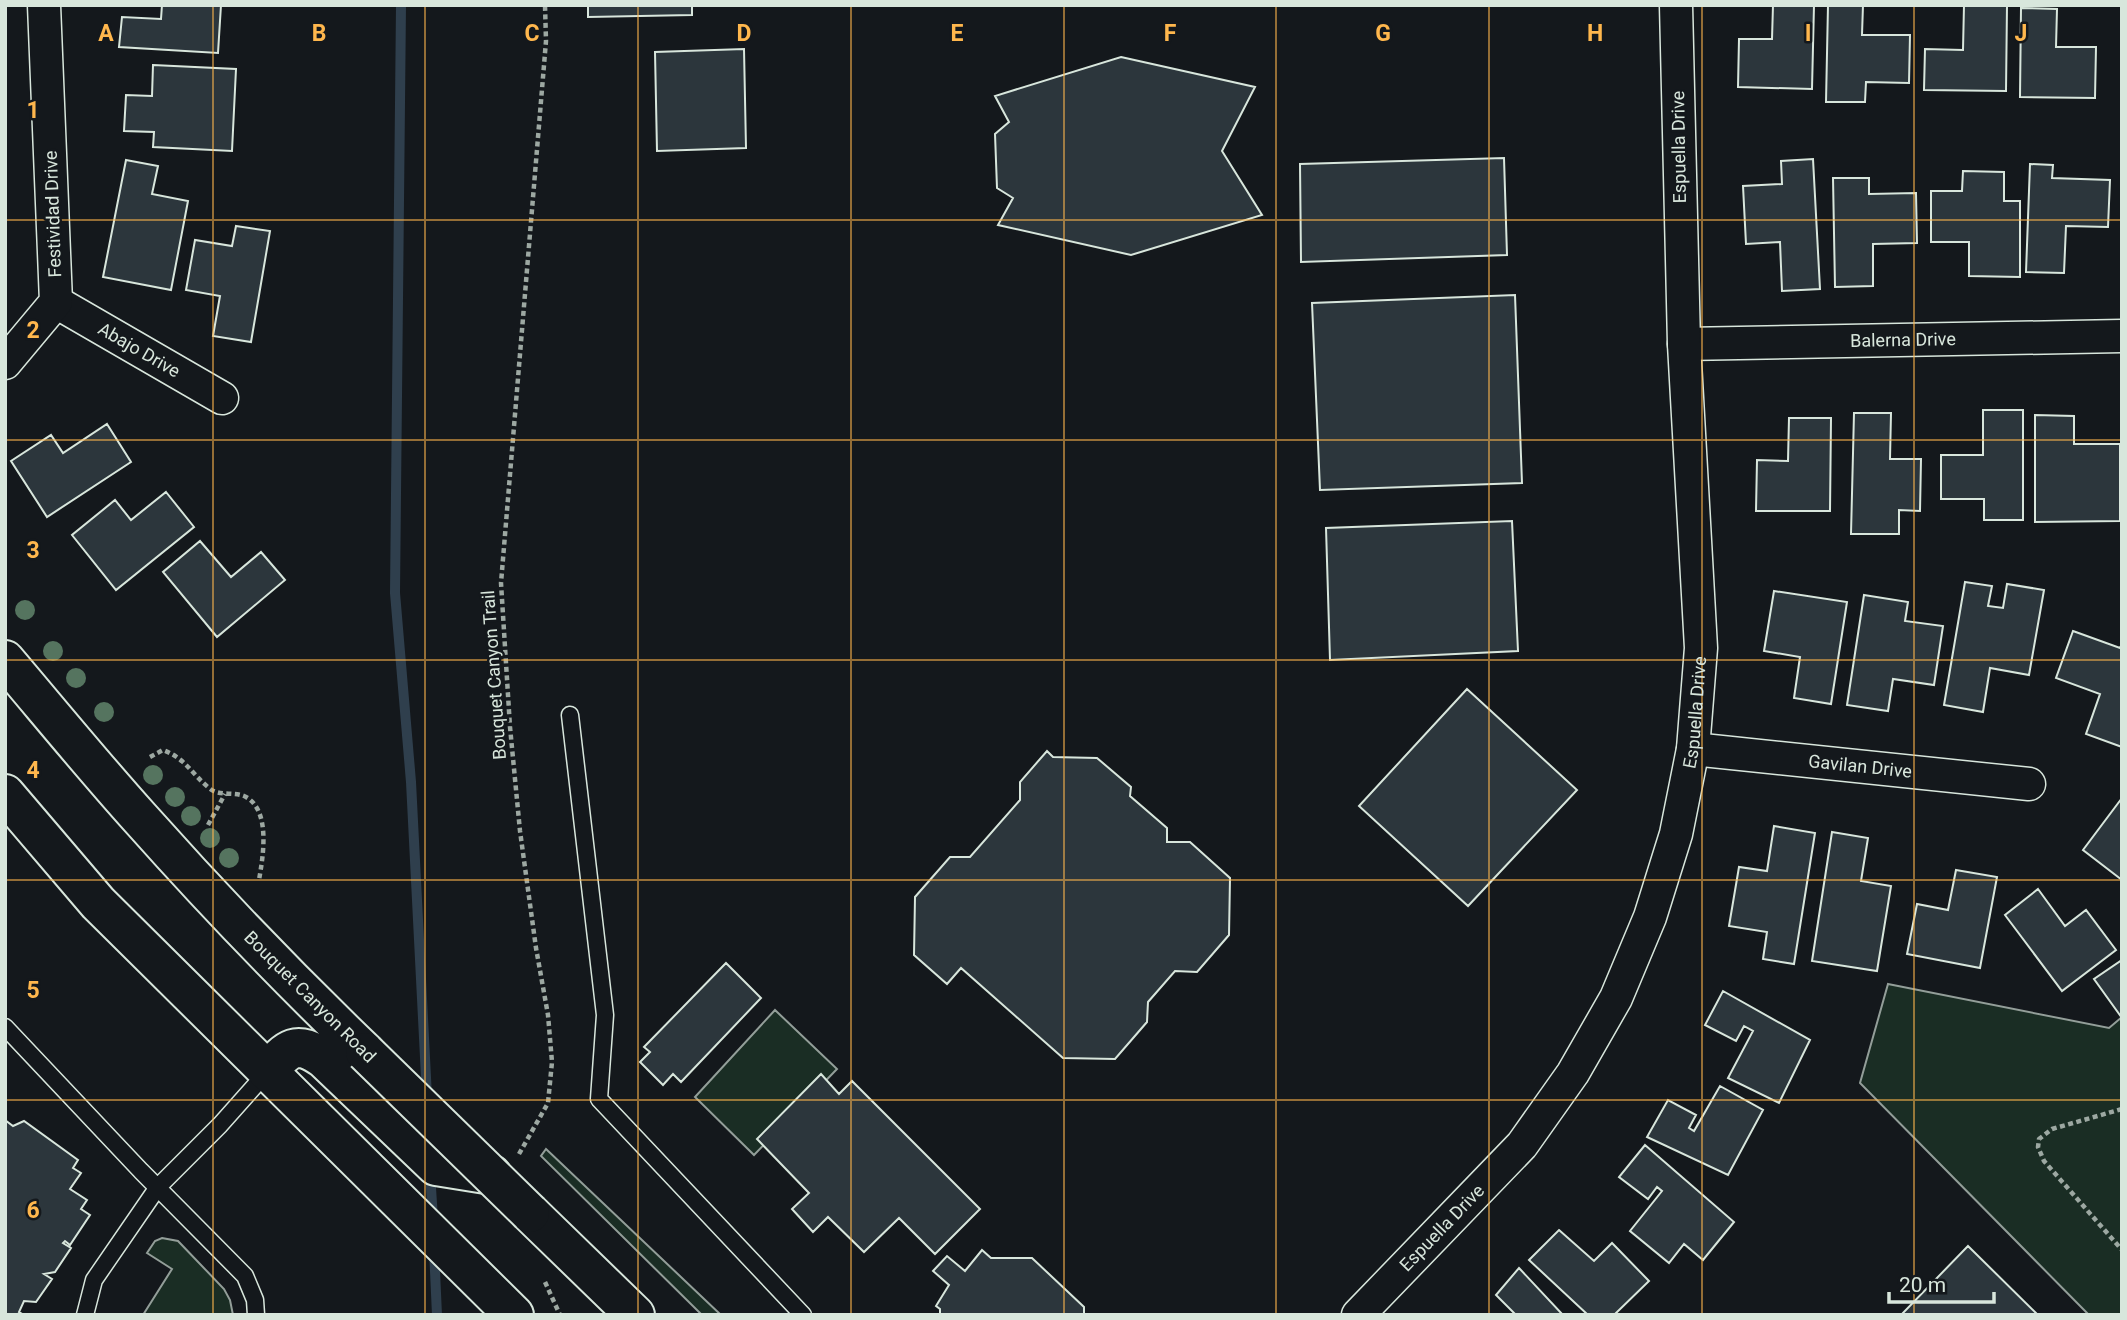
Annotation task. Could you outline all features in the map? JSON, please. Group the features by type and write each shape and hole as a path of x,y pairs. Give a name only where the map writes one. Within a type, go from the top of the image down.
{"main road":[{"name":"Bouquet Canyon Road","path":"5,660 139,817 283,973 635,1315"},
{"path":"5,794 98,903 514,1315"},
{"path":"268,1071 292,1048 311,1050 324,1059 436,1166 496,1178"}],"street":[{"name":"Festividad Drive","path":"5,363 56,302 44,5"},
{"name":"Espuella Drive","path":"1358,1315 1522,1145 1573,1073 1616,998 1650,917 1676,834 1693,748 1701,648 1684,344 1676,5"},
{"name":"Abajo Drive","path":"56,302 222,398"},
{"name":"Balerna Drive","path":"1684,344 2122,335"},
{"name":"Gavilan Drive","path":"1693,748 2029,784"}],"lane":[{"path":"570,715 605,1015 599,1099 799,1313"},
{"path":"5,1027 245,1276 255,1300 256,1315"},
{"path":"85,1315 94,1280 158,1187 220,1125 268,1071"}],"path":[{"name":"Bouquet Canyon Trail","path":"496,1178 522,1150 548,1103 552,1062 548,1016 520,831 501,583 545,41 545,5"},
{"path":"150,757 163,750 178,755 212,791 246,797 260,812 263,841 258,880"},
{"path":"208,825 225,794"},
{"path":"2122,1109 2052,1129 2039,1139 2038,1147 2044,1161 2122,1250"},
{"path":"544,1278 560,1315"}],"green space":[{"path":"1888,984 2109,1028 2122,1017 2122,1315 2089,1315 1860,1083"},
{"path":"775,1010 837,1069 754,1155 695,1097"},
{"path":"546,1149 721,1315 702,1315 541,1156"},
{"path":"162,1238 178,1241 224,1289 233,1315 143,1315 172,1269 147,1253 155,1241"}],"building":[{"path":"162,5 221,5 218,53 119,47 122,17 161,19"},
{"path":"588,5 692,5 692,15 588,17"},
{"path":"1773,5 1814,5 1812,89 1738,87 1739,39 1772,39"},
{"path":"1828,5 1863,5 1862,35 1910,35 1909,83 1866,82 1865,102 1826,102"},
{"path":"1964,5 2007,5 2006,91 1924,90 1925,49 1963,50"},
{"path":"2021,8 2057,9 2056,47 2096,47 2095,98 2020,97"},
{"path":"744,49 746,148 657,151 655,52"},
{"path":"1121,57 1255,87 1222,151 1262,215 1131,255 998,225 1013,198 997,188 995,134 1009,122 995,96"},
{"path":"153,65 236,69 232,151 153,147 154,132 124,131 126,95 152,96"},
{"path":"1504,158 1507,255 1301,262 1300,164"},
{"path":"1813,159 1820,289 1782,291 1780,242 1746,244 1743,186 1782,184 1781,161"},
{"path":"126,160 158,166 152,194 188,201 171,290 103,277"},
{"path":"2030,164 2053,165 2052,178 2110,180 2108,227 2066,226 2064,273 2026,272"},
{"path":"1963,171 2004,172 2004,201 2020,201 2020,277 1969,276 1969,242 1931,242 1931,191 1962,191"},
{"path":"1833,178 1869,178 1869,194 1916,193 1917,243 1873,244 1873,286 1835,287"},
{"path":"236,226 270,231 251,342 213,336 220,296 186,290 195,240 232,246"},
{"path":"1515,295 1522,483 1320,490 1312,303"},
{"path":"1983,410 2023,410 2023,520 1984,520 1984,499 1941,499 1941,455 1983,455"},
{"path":"1854,413 1891,413 1890,459 1921,459 1920,511 1899,510 1899,534 1851,534"},
{"path":"2035,415 2074,416 2074,444 2120,444 2120,521 2035,522"},
{"path":"1789,418 1831,418 1830,511 1756,511 1757,460 1788,461"},
{"path":"107,424 131,462 47,517 11,461 51,435 63,453"},
{"path":"166,492 194,527 116,590 72,535 115,500 131,520"},
{"path":"1512,521 1518,651 1330,660 1326,528"},
{"path":"200,541 231,577 261,552 285,580 217,637 163,572"},
{"path":"1965,582 1992,586 1988,606 2003,608 2007,584 2044,590 2029,675 1990,668 1983,712 1944,705"},
{"path":"1774,591 1847,602 1831,704 1794,698 1800,657 1764,651"},
{"path":"1864,595 1908,602 1905,621 1943,626 1934,685 1893,679 1888,711 1847,705"},
{"path":"2073,631 2120,648 2122,644 2122,747 2086,734 2100,694 2056,678"},
{"path":"1467,689 1577,790 1468,906 1359,806"},
{"path":"1047,751 1053,757 1097,758 1131,787 1130,796 1167,828 1167,842 1190,842 1230,878 1229,935 1197,972 1175,971 1148,1002 1147,1022 1115,1059 1063,1058 961,968 947,984 914,955 915,897 950,857 970,857 1020,800 1020,782"},
{"path":"2122,798 2122,880 2083,850"},
{"path":"1774,826 1815,833 1794,964 1763,959 1767,932 1729,926 1739,867 1767,871"},
{"path":"1832,832 1868,838 1861,881 1891,886 1877,971 1812,961"},
{"path":"1956,870 1997,877 1980,968 1907,954 1917,904 1948,910"},
{"path":"2038,889 2065,926 2086,910 2116,950 2062,991 2005,915"},
{"path":"2122,960 2122,1018 2094,979"},
{"path":"726,963 761,998 681,1082 673,1074 663,1085 640,1062 650,1052 644,1047"},
{"path":"1723,991 1810,1040 1779,1103 1728,1078 1753,1031 1744,1026 1736,1041 1705,1025"},
{"path":"821,1074 839,1094 852,1081 980,1209 935,1254 899,1218 864,1252 828,1217 813,1232 792,1209 809,1193 757,1139"},
{"path":"1720,1086 1763,1110 1728,1175 1647,1137 1668,1100 1696,1115 1689,1128 1694,1131"},
{"path":"5,1120 13,1126 24,1121 78,1160 73,1168 81,1173 70,1189 87,1200 81,1209 90,1215 70,1245 65,1241 63,1243 71,1248 55,1272 44,1274 52,1279 36,1302 24,1301 19,1312 24,1315 5,1315"},
{"path":"1645,1145 1734,1222 1703,1260 1684,1244 1669,1263 1630,1231 1662,1191 1657,1187 1648,1199 1619,1177"},
{"path":"1559,1230 1594,1261 1612,1243 1649,1281 1614,1315 1588,1315 1529,1260"},
{"path":"1968,1246 2038,1315 1901,1315"},
{"path":"982,1250 991,1258 1032,1258 1084,1307 1084,1315 940,1315 940,1309 936,1306 949,1285 933,1271 947,1256 965,1271"},
{"path":"1519,1268 1563,1315 1516,1315 1496,1295"}],"waterway":[{"path":"401,5 395,593 411,782 427,1097"},
{"path":"430,1172 433,1219"},
{"path":"434,1249 437,1315"}]}
